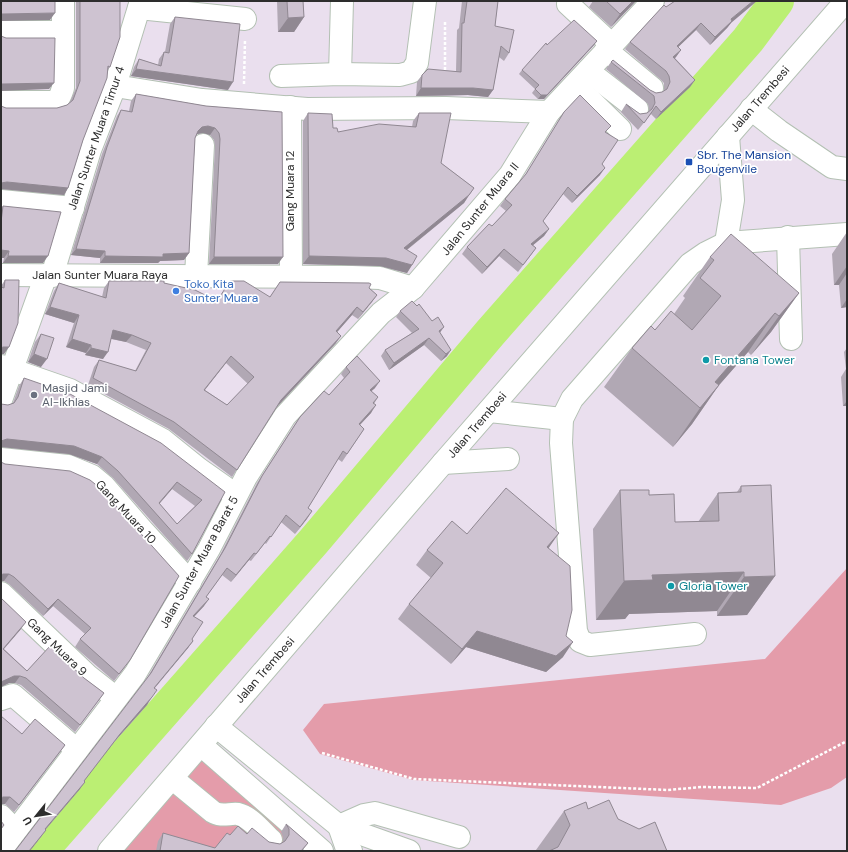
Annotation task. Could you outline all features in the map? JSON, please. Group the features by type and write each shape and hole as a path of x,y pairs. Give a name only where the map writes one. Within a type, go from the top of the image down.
{"street":[{"path":"1,102 50,102 56,101 60,97 63,88 63,1"},
{"path":"340,74 342,1"},
{"path":"281,76 340,74 400,75 411,72 417,62 425,1"},
{"name":"Jalan Sunter Muara II","path":"413,288 510,176 549,112 582,78 608,47 653,1"},
{"name":"Jalan Trembesi","path":"109,851 173,779 216,726 443,463 846,1"},
{"path":"568,4 608,47 652,88"},
{"path":"140,5 245,19"},
{"name":"Jalan Sunter Muara Timur 4","path":"1,400 7,367 49,275 90,150 115,86 140,5"},
{"path":"1,32 62,32"},
{"path":"582,78 637,109"},
{"path":"582,78 620,129"},
{"path":"115,86 202,100 290,107 495,109 549,112"},
{"name":"Gang Muara 12","path":"290,107 291,275"},
{"path":"751,109 779,131 832,167 847,169"},
{"path":"726,243 733,200 728,136"},
{"path":"196,276 203,145"},
{"path":"1,202 72,208"},
{"path":"695,634 590,645 580,641 576,631 561,443 562,419 572,399 690,264 706,252 726,243 788,237 847,234"},
{"path":"788,237 791,339"},
{"name":"Jalan Sunter Muara Raya","path":"1,275 291,275 380,278 413,288"},
{"name":"Jalan Sunter Muara Barat 5","path":"1,850 8,823 77,750 135,674 190,582 236,495 272,434 285,416 381,313 413,288"},
{"path":"7,367 70,390 163,440 199,469 236,495"},
{"path":"489,411 562,419"},
{"name":"Gang Muara 10","path":"1,459 68,466 92,476 104,486 190,582"},
{"path":"443,463 508,459"},
{"name":"Gang Muara 9","path":"1,593 88,676 116,698"},
{"path":"1,699 13,695 77,750"},
{"path":"216,726 339,826 409,851"},
{"path":"201,745 322,851"},
{"path":"173,779 217,815 236,814 246,818 271,840"},
{"path":"339,826 375,812 459,837"},
{"path":"339,826 346,846 351,851"}],"path":[{"path":"445,16 445,77"},
{"path":"244,103 245,19"},
{"path":"322,753 414,779 668,790 702,787 757,788 847,741"}],"shaded area":[{"path":"847,568 847,777 831,788 781,805 413,780 320,754 303,730 324,704 765,659"},
{"path":"196,751 305,851 109,851"}],"building":[{"path":"1,1 55,1 55,13 1,14"},
{"path":"80,1 120,1 120,37 110,67 108,66 107,78 83,140 68,188 7,182 1,183 1,106 6,108 57,108 67,105 73,100 80,81"},
{"path":"287,1 303,1 304,17 288,18"},
{"path":"467,1 498,1 495,26 514,30 509,53 501,46 493,90 473,88 421,88 422,75 428,69 461,72 462,23 464,23"},
{"path":"606,1 633,1 620,14"},
{"path":"675,1 753,1 731,19 732,21 715,37 701,23 677,46 681,50 673,57 695,80 661,112 656,106 644,123 626,104 640,114 647,113 652,109 655,103 654,96 611,62 613,60 650,90 656,93 667,89 670,82 666,71 630,42 664,5 666,7"},
{"path":"175,17 240,24 233,82 136,69 139,59 161,66 164,52 169,53"},
{"path":"574,20 597,41 547,95 541,95 535,89 539,85 522,70 546,43 547,45"},
{"path":"1,36 6,38 55,38 54,83 1,84"},
{"path":"136,94 206,106 282,112 283,257 214,257 220,139 219,133 215,128 208,126 202,127 198,131 195,138 189,253 163,254 163,257 105,256 105,251 76,249 107,147 121,110 132,112"},
{"path":"580,95 611,126 605,132 618,140 602,164 605,168 577,196 568,187 543,221 549,229 531,244 536,248 523,265 504,249 487,267 467,247 489,224 492,226 512,205 505,199 526,174 564,112"},
{"path":"308,113 332,114 333,128 337,128 338,132 379,124 416,127 419,113 451,113 441,163 474,188 469,195 404,248 417,256 412,265 386,258 309,256"},
{"path":"3,206 61,212 48,256 8,256 9,251 1,250 1,222"},
{"path":"731,234 799,293 779,316 775,313 715,382 719,385 700,408 632,348 651,326 655,330 671,311 692,330 721,296 700,278 714,260 710,257"},
{"path":"5,280 19,280 18,323 9,347 1,348 1,287 4,288"},
{"path":"109,281 164,281 164,283 195,290 217,301 230,281 244,281 270,297 280,282 369,283 371,284 369,288 377,295 363,312 357,307 336,331 341,336 281,400 237,470 174,422 93,378 99,360 136,371 151,343 132,335 113,330 108,352 91,348 91,345 72,339 79,315 50,307 59,283 106,298","holes":["231,356 254,377 227,405 204,390"]},
{"path":"412,301 417,306 419,304 432,321 438,317 444,327 439,331 451,350 446,354 429,338 394,363 385,350 419,329 400,311"},
{"path":"41,334 54,338 47,359 34,354"},
{"path":"357,356 380,381 370,390 378,397 373,403 376,405 359,424 364,429 347,454 343,451 308,508 312,511 300,527 286,515 271,537 270,536 256,554 254,553 236,575 227,568 206,597 209,599 193,616 203,622 192,639 193,641 154,688 157,690 152,697 120,734 84,781 85,782 45,829 46,830 29,851 15,851 151,673 225,548 262,476 300,417 324,391 329,395 350,372 346,367"},
{"path":"24,378 70,394 161,443 225,492 192,554 118,471 102,457 74,446 7,439 1,441 1,404 8,405 14,403 18,397","holes":["177,482 202,500 177,524 159,503"]},
{"path":"1,462 5,464 70,471 90,480 100,488 179,576 130,660 119,674 80,639 91,628 58,599 48,609 14,577 9,574 1,575"},
{"path":"771,485 775,576 744,577 744,572 652,575 653,580 624,581 620,490 649,490 649,495 674,494 675,522 719,521 718,493 741,492 741,486"},
{"path":"506,488 559,533 547,547 570,566 572,610 566,636 573,642 556,656 477,631 462,649 409,604 443,563 427,550 452,521 467,534"},
{"path":"1,598 26,622 3,649 27,671 50,646 84,678 104,693 80,725 26,678 14,676 1,682"},
{"path":"1,716 22,734 35,719 65,745 19,805 10,797 1,798"},
{"path":"609,800 618,819 639,829 655,822 667,851 549,851 558,847 570,825 564,811 586,802 588,809"},
{"path":"1,821 4,825 1,829"},
{"path":"286,824 308,843 301,851 160,851 163,833 215,848 227,833 230,835 238,826 247,834 252,828 269,842 280,844 285,841 289,835 289,829"}],"waterway":[{"path":"41,851 314,541 490,333 748,40 777,1"}],"place":[{"name":"Sbr. The Mansion Bougenvile","path":"689,162"},
{"name":"Toko Kita Sunter Muara","path":"176,291"},
{"name":"Fontana Tower","path":"706,360"},
{"name":"Masjid Jami Al-Ikhlas","path":"34,395"},
{"name":"Gloria Tower","path":"671,586"}]}
